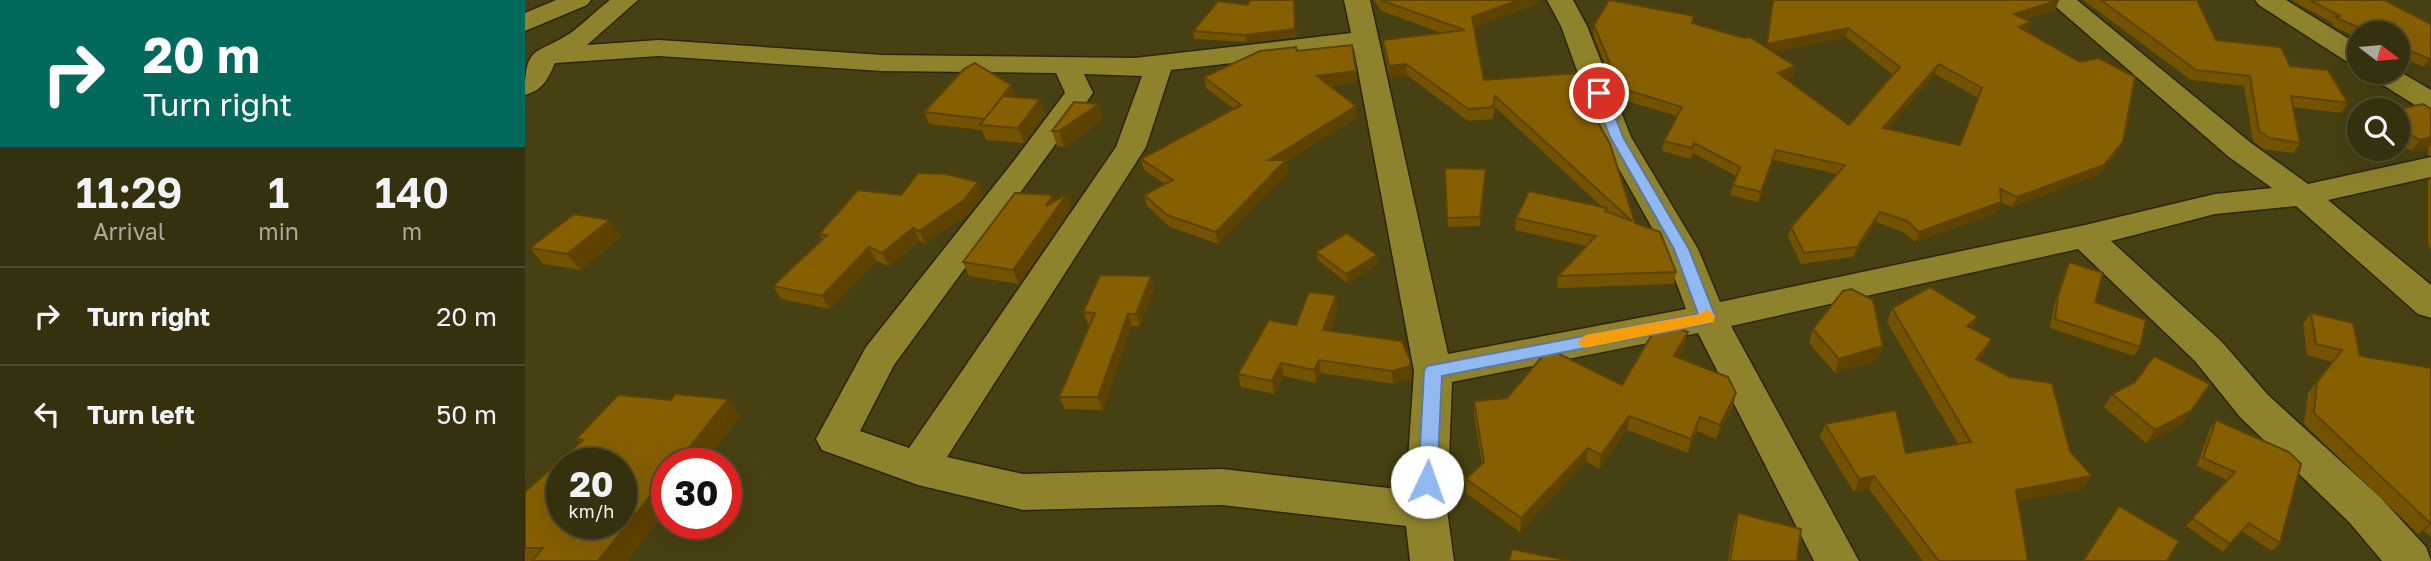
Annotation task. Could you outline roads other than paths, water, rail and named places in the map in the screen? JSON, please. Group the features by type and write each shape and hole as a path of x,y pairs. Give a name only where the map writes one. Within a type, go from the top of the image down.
{"street":[{"path":"525,23 578,0"},
{"path":"525,86 534,79 545,56 580,38 625,0"},
{"path":"1357,0 1433,371 1426,510 1432,561"},
{"path":"1560,0 1574,26 1616,137 1681,249 1708,318 1837,561"},
{"path":"2061,0 2240,150 2302,195 2431,305"},
{"path":"2268,0 2347,49"},
{"path":"545,56 659,48 882,63 1135,66 1364,40"},
{"path":"1066,66 1079,93 879,357 837,439 918,468 1023,492 1222,487 1426,510"},
{"path":"918,468 1131,148 1158,72 1135,66"},
{"path":"2401,84 2431,103"},
{"path":"1433,371 1708,318 2085,236 2215,204 2302,195 2431,167"},
{"path":"2085,236 2208,351 2254,406 2365,510 2410,561"}]}
